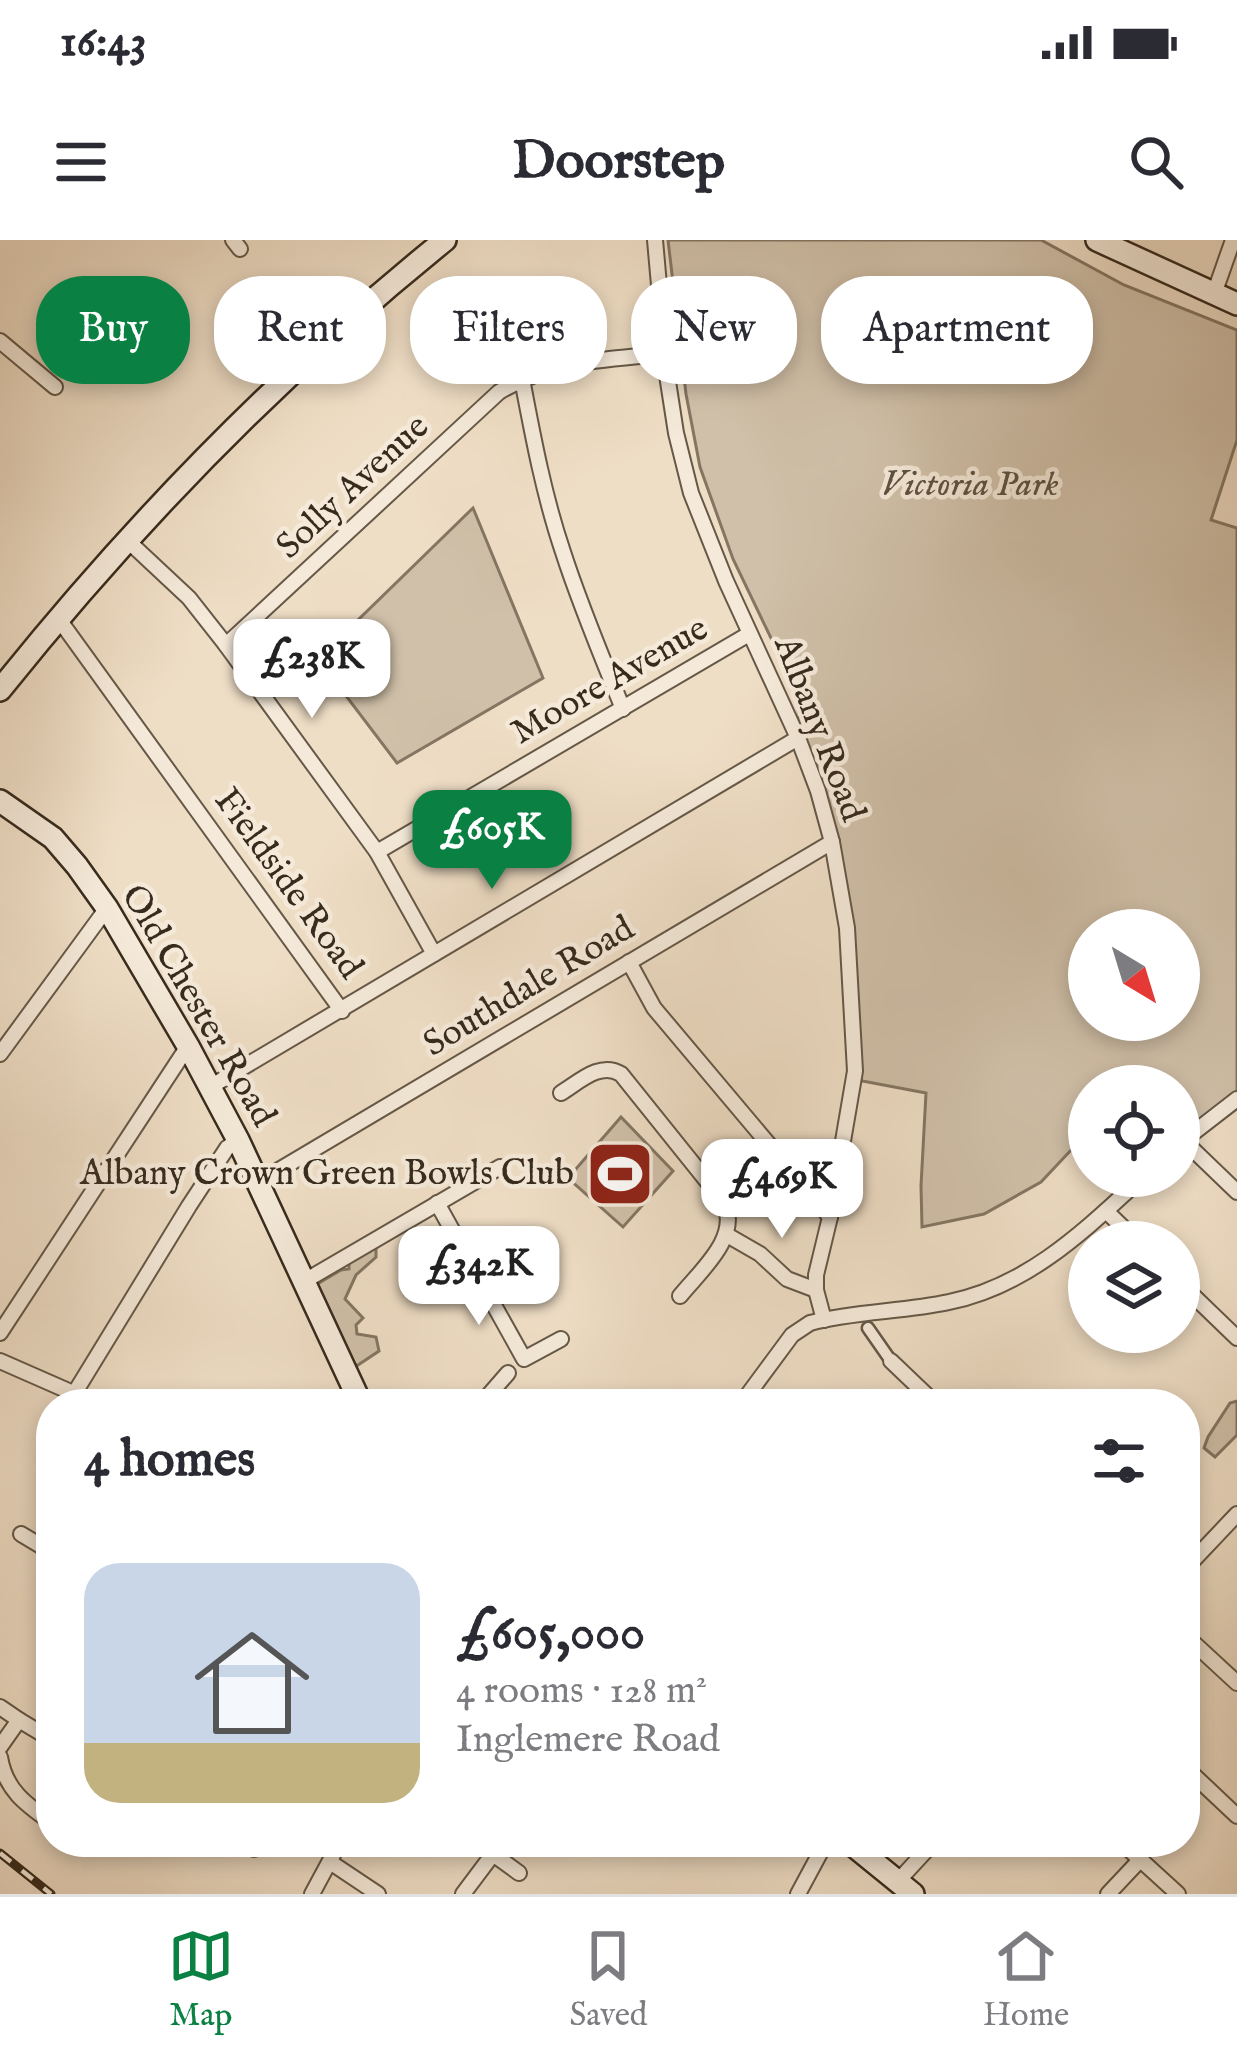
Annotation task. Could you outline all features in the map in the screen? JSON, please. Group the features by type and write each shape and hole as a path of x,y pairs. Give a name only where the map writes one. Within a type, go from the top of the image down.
{"main road":[{"path":"0,690 58,618 205,457 268,395 445,240"},
{"path":"1097,240 1237,304"},
{"name":"Old Chester Road","path":"0,801 53,838 106,908 211,1087 354,1389"},
{"path":"867,1857 905,1888"}],"street":[{"name":"Albany Road","path":"656,240 659,276"},
{"path":"1214,294 1233,240"},
{"path":"0,341 55,387"},
{"name":"Solly Avenue","path":"226,645 513,384"},
{"path":"523,384 561,548 623,709"},
{"name":"Albany Road","path":"669,384 691,494 798,738 832,842 847,928 855,1071 816,1275 824,1320"},
{"path":"127,540 189,598 226,645 377,852 434,954"},
{"name":"Fieldside Road","path":"58,618 342,1011"},
{"name":"Moore Avenue","path":"377,852 749,634"},
{"path":"211,1087 798,738"},
{"name":"Southdale Road","path":"256,1183 832,842"},
{"path":"0,1054 106,908"},
{"path":"629,962 654,1008 830,1217"},
{"path":"0,1333 188,1046"},
{"path":"561,1093 603,1068 621,1074 723,1201 730,1220 727,1235 680,1296"},
{"path":"1200,1127 1237,1099"},
{"path":"77,1389 189,1206 227,1148 238,1140"},
{"path":"1200,1159 1237,1192"},
{"path":"304,1282 500,1167"},
{"path":"752,1389 792,1335 810,1324 915,1309 997,1288 1055,1254 1121,1197"},
{"path":"437,1203 524,1359 561,1339"},
{"path":"1106,1211 1116,1221"},
{"path":"727,1235 760,1254 787,1279 816,1291"},
{"path":"478,1275 536,1244"},
{"path":"1200,1302 1237,1338"},
{"path":"868,1328 916,1389"},
{"path":"0,1361 63,1389"},
{"path":"494,1389 508,1372"},
{"path":"1200,1555 1234,1523"},
{"path":"20,1534 36,1543"},
{"path":"1200,1649 1237,1683"},
{"path":"0,1707 36,1730"},
{"path":"0,1747 19,1720"},
{"path":"0,1757 3,1777 36,1812"},
{"path":"1200,1781 1237,1816"},
{"path":"312,1894 332,1857"},
{"path":"463,1894 491,1857"},
{"path":"497,1857 519,1873"},
{"path":"798,1894 818,1857"},
{"path":"905,1888 925,1857"},
{"path":"1108,1894 1140,1859 1178,1894"},
{"path":"330,1862 378,1894"}],"green space":[{"name":"Victoria Park","path":"668,240 1041,240 1124,285 1237,330 1237,440 1211,520 1237,528 1237,1095 1200,1123 1200,1065 1068,1065 1068,1153 1041,1182 984,1214 922,1227 926,1093 857,1080 849,927 802,739 795,688 733,559 700,467 685,384 797,384 797,276 672,276"},
{"path":"473,508 543,678 397,763 318,659"},
{"name":"Albany Crown Green Bowls Club","path":"621,1117 673,1171 623,1227 568,1178"},
{"path":"376,1246 376,1257 356,1275 345,1299 363,1318 356,1325 357,1334 376,1337 379,1351 355,1367 314,1286 349,1269 349,1262"},
{"path":"1237,1401 1237,1435 1215,1457 1204,1448 1208,1437 1230,1403"}],"railway":[{"path":"0,1853 51,1894"}],"place":[{"name":"Albany Crown Green Bowls Club","path":"620,1174"}]}
